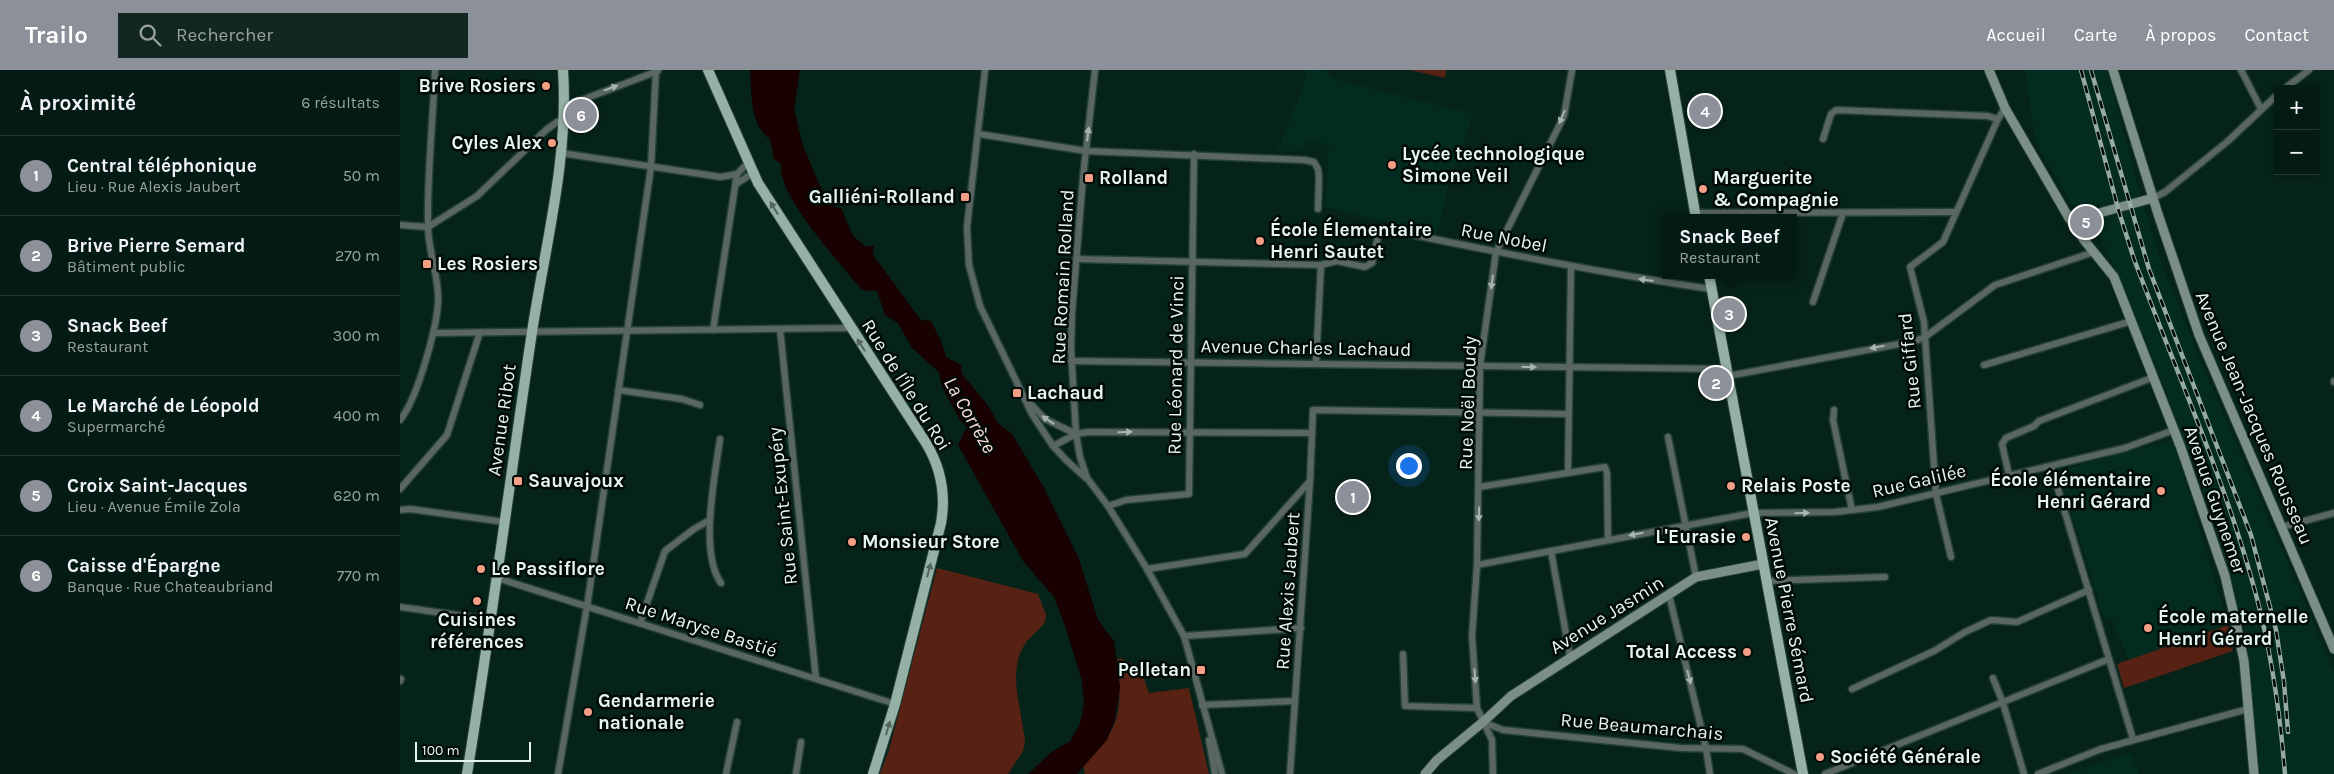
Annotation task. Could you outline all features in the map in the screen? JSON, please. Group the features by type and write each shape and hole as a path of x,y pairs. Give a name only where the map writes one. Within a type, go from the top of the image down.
{"main road":[{"name":"Avenue Ribot","path":"467,774 492,620 532,333 561,153 566,106 563,70"},
{"name":"Rue de l'Île du Roi","path":"708,70 753,173 850,328 931,452 939,470 943,493 942,523 895,704 873,774"},
{"path":"1670,70 1696,214"},
{"name":"Avenue Guynemer","path":"1988,70 2005,108 2070,218 2114,278 2154,377 2225,576 2244,661 2254,774"},
{"name":"Avenue Jean-Jacques Rousseau","path":"2113,70 2153,198 2200,335 2334,649"},
{"path":"2070,218 2090,216 2153,198"},
{"name":"Avenue Pierre Sémard","path":"1710,279 1803,774"},
{"name":"Avenue Jasmin","path":"1425,774 1437,760 1511,696 1570,656 1696,577 1763,564"}],"street":[{"path":"400,420 412,395 434,333 438,294 428,227 435,70"},
{"path":"558,774 587,606 651,167 657,70 566,106"},
{"path":"985,70 967,227 969,264 980,306 1032,414 1053,446 1087,478"},
{"name":"Rue Romain Rolland","path":"1095,70 1072,313 1071,361 1076,434 1087,478 1108,506 1147,569 1184,636 1222,774"},
{"name":"Rue Noël Boudy","path":"1493,774 1492,740 1477,708 1472,636 1477,565 1480,366 1496,252 1564,116 1572,70"},
{"path":"2241,70 2261,109"},
{"path":"2289,85 2309,70"},
{"path":"2153,198 2164,192 2228,141 2274,98"},
{"name":"Rue Giffard","path":"1951,557 1936,494 1924,322 1910,267 1943,242 1998,119 2005,108"},
{"path":"1823,139 1831,114 1836,110 1987,116 1998,119"},
{"path":"400,225 428,227 440,217 477,196 546,130 557,122 564,121"},
{"path":"978,134 1086,151 1194,154 1314,162 1318,169 1319,177 1318,209"},
{"path":"561,153 721,177 736,184"},
{"name":"Rue Léonard de Vinci","path":"1108,506 1126,500 1189,494 1194,154"},
{"path":"721,177 737,174 748,163"},
{"path":"736,184 753,173"},
{"path":"713,330 737,174"},
{"path":"1797,214 1956,212"},
{"path":"1813,302 1843,214"},
{"name":"Rue Nobel","path":"1321,265 1337,261 1365,266 1372,263 1380,228 1571,266 1711,289"},
{"path":"1925,337 1995,285 2094,252"},
{"path":"1077,259 1321,265 1316,363"},
{"path":"1568,472 1571,266"},
{"path":"1984,365 2132,321"},
{"path":"434,333 850,328"},
{"name":"Rue Saint-Exupéry","path":"780,329 816,679"},
{"path":"400,489 447,435 480,332"},
{"name":"Avenue Charles Lachaud","path":"1071,361 1569,367 1728,373 1793,365 1914,341 1925,337"},
{"path":"2009,475 2002,444 2006,438 2058,413 2154,377"},
{"path":"618,390 682,399 700,404"},
{"path":"1025,398 1045,419 1076,434"},
{"name":"Rue Alexis Jaubert","path":"1290,774 1301,628 1313,410 1480,413"},
{"path":"1834,410 1833,420 1852,510"},
{"path":"1480,413 1568,414"},
{"name":"Rue Galilée","path":"1477,565 1608,539 1753,514 1852,510 1936,494 2125,448 2174,430"},
{"path":"1053,446 1076,434 1088,432 1312,433"},
{"path":"1668,437 1696,577"},
{"path":"720,439 708,521 715,575 721,583"},
{"path":"2051,466 2133,739"},
{"path":"1479,487 1568,472 1605,468 1607,473 1608,539"},
{"path":"1147,569 1245,554 1310,481"},
{"path":"400,510 410,509 505,522"},
{"path":"2282,527 2334,513"},
{"path":"640,623 665,551 708,521"},
{"path":"1551,551 1570,656"},
{"path":"1766,581 1885,577"},
{"name":"Rue Maryse Bastié","path":"497,578 895,704"},
{"path":"1852,689 1934,651 1965,632 1991,620 2017,622 2089,590"},
{"path":"1669,595 1706,748 1710,774"},
{"path":"400,607 492,620"},
{"path":"1184,636 1301,628"},
{"path":"1403,654 1405,706 1477,708"},
{"path":"1825,774 2109,659"},
{"path":"1993,678 2003,703 2024,774"},
{"path":"1202,705 1295,701"},
{"path":"2038,774 2101,749 2133,739 2248,709"},
{"path":"726,774 737,722"},
{"name":"Rue Beaumarchais","path":"1483,722 1503,730 1706,748 1743,749 1794,774"},
{"name":"Rue Romain Rolland","path":"1207,724 1215,774"},
{"path":"796,774 801,742"}],"shaded area":[{"name":"Lycée technologique Simone Veil","path":"1307,70 1323,70 1337,80 1474,114 1450,179 1437,234 1325,207 1329,144 1306,142 1302,151 1277,151 1299,98"},
{"path":"1410,70 1446,70 1445,78"},
{"path":"2025,70 2107,70 2141,197 2164,270 2212,388 2334,670 2334,774 2260,774 2246,633 2208,503 2156,367 2095,221 2104,219 2101,206 2072,205 2039,148 2034,133"},
{"path":"2172,440 2186,474 2184,478 2189,493 2193,496 2196,504 2192,505 2228,625 2129,661 2112,619 2105,620 2103,615 2059,474 2061,470"},
{"path":"937,568 1038,594 1046,615 1045,622 1027,641 1019,655 1016,680 1025,743 1023,751 1008,774 880,774 889,750"},
{"path":"2228,625 2233,651 2124,688 2117,664"},
{"path":"1120,658 1140,668 1149,693 1189,688 1209,774 1085,774 1083,766 1105,740 1113,728 1116,719 1119,699 1117,660"},
{"path":"2131,753 2139,774 2067,774"}],"water":[{"name":"La Corrèze","path":"750,70 800,70 794,109 803,146 820,186 834,207 841,208 853,236 865,246 874,246 873,255 921,320 931,321 942,343 946,357 961,365 962,374 986,403 998,423 1012,434 1043,486 1079,559 1098,620 1114,641 1120,687 1115,719 1107,740 1077,774 1028,774 1052,752 1070,741 1080,724 1084,704 1082,681 1054,597 1023,561 958,445 967,427 960,420 942,387 939,372 912,348 898,323 885,315 877,291 862,290 840,264 812,229 789,194 782,178 781,164 774,159 770,139 763,133 755,117"}],"railway":[{"path":"2081,70 2119,212 2134,259 2214,465 2243,549 2266,636 2274,681 2285,774"},
{"path":"2091,70 2149,269 2251,535 2276,630 2284,682 2288,732"}],"place":[{"name":"Brive Rosiers","path":"546,86"},
{"name":"Le Marché de Léopold","path":"1705,111"},
{"name":"Caisse d'Épargne","path":"581,115"},
{"name":"Cyles Alex","path":"552,143"},
{"name":"Lycée technologique Simone Veil","path":"1392,165"},
{"name":"Rolland","path":"1089,178"},
{"name":"Marguerite & Compagnie","path":"1703,189"},
{"name":"Galliéni-Rolland","path":"965,197"},
{"name":"Croix Saint-Jacques","path":"2086,222"},
{"name":"École Élementaire Henri Sautet","path":"1260,241"},
{"name":"Les Rosiers","path":"427,264"},
{"name":"Snack Beef","path":"1729,314"},
{"name":"Brive Pierre Semard","path":"1716,383"},
{"name":"Lachaud","path":"1017,393"},
{"name":"Sauvajoux","path":"518,481"},
{"name":"Relais Poste","path":"1731,486"},
{"name":"École élémentaire Henri Gérard","path":"2161,491"},
{"name":"Central téléphonique","path":"1353,497"},
{"name":"L'Eurasie","path":"1746,537"},
{"name":"Monsieur Store","path":"852,542"},
{"name":"Le Passiflore","path":"481,569"},
{"name":"Cuisines références","path":"477,601"},
{"name":"École maternelle Henri Gérard","path":"2148,628"},
{"name":"Total Access","path":"1747,652"},
{"name":"Pelletan","path":"1201,670"},
{"name":"Gendarmerie nationale","path":"588,712"},
{"name":"Société Générale","path":"1820,757"}]}
